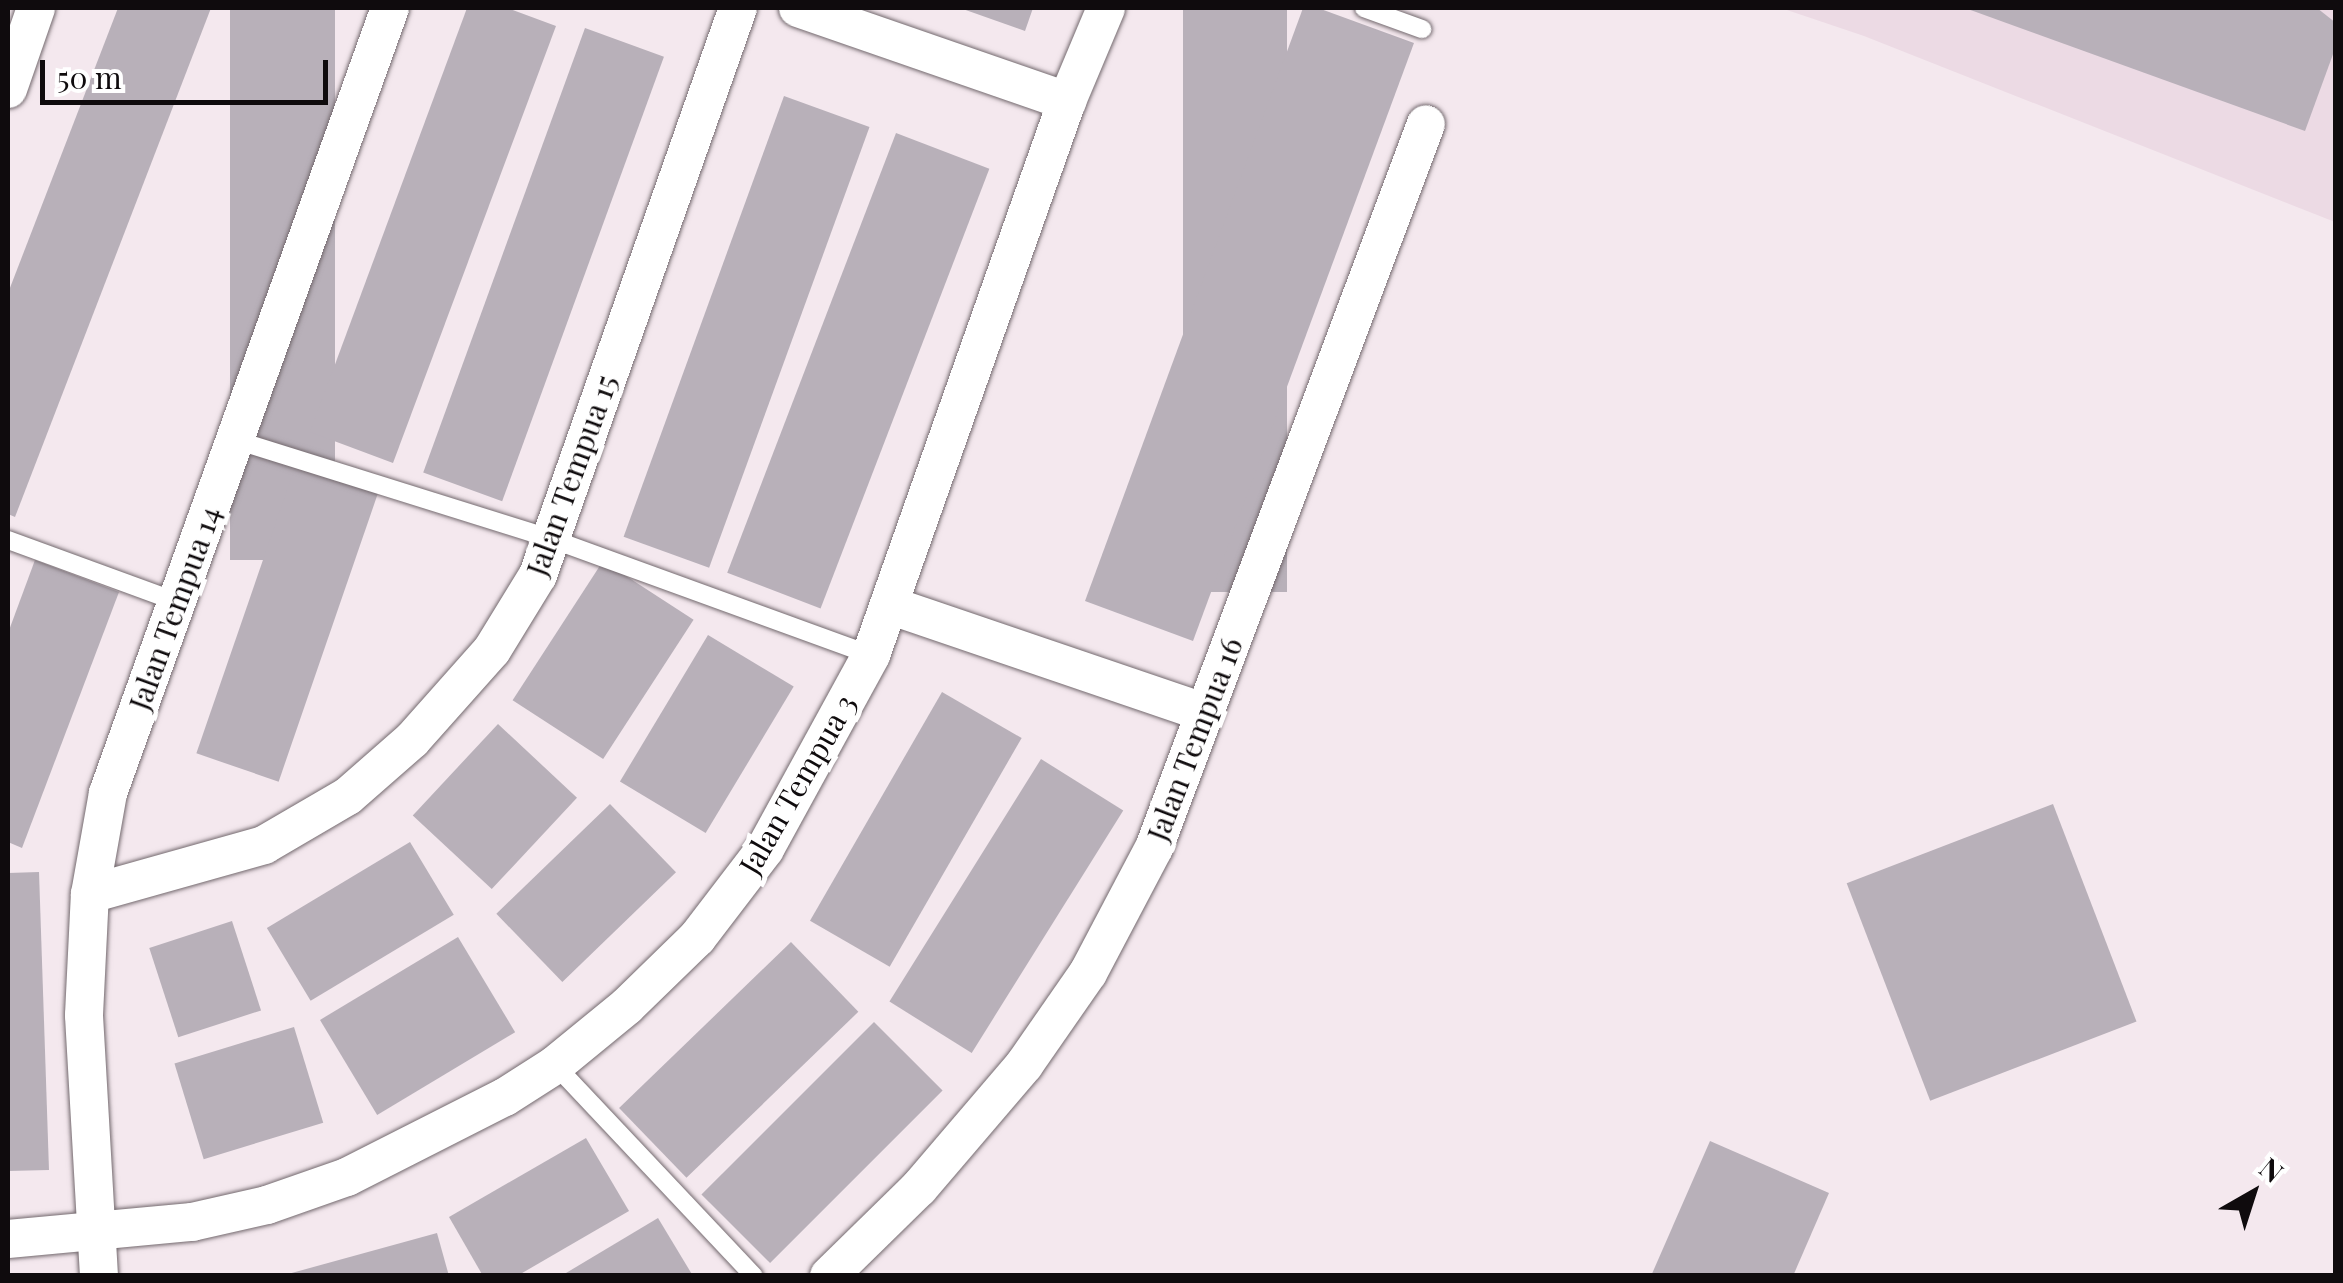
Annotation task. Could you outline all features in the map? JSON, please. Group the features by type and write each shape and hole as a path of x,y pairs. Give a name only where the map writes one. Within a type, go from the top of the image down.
{"street":[{"path":"8,89 36,8"},
{"name":"Jalan Tempua 14","path":"97,1232 84,1014 90,894 108,793 390,8"},
{"name":"Jalan Tempua 15","path":"90,894 264,845 348,796 412,740 492,650 538,575 552,539 738,8"},
{"path":"798,8 1067,102"},
{"name":"Jalan Tempua 3","path":"8,1239 192,1222 267,1205 348,1178 505,1097 555,1065 627,1006 697,938 765,850 871,654 1067,102 1106,8"},
{"name":"Jalan Tempua 16","path":"829,1276 918,1188 1024,1065 1088,973 1154,848 1426,124"},
{"path":"889,605 1204,712"},
{"path":"97,1232 99,1276"}],"lane":[{"path":"1364,8 1422,29"},
{"path":"236,440 552,539 871,654"},
{"path":"8,540 175,601"},
{"path":"555,1065 754,1276"}],"shaded area":[{"path":"1781,8 2335,8 2335,222 1864,36"}],"building":[{"path":"118,8 211,8 15,517 8,514 8,293"},
{"path":"230,8 335,8 335,560 230,560"},
{"path":"467,8 507,8 556,26 393,463 310,432"},
{"path":"960,8 1033,8 1025,31"},
{"path":"1183,8 1287,8 1287,592 1183,592"},
{"path":"1303,8 1318,8 1414,43 1193,641 1085,601"},
{"path":"1965,8 2317,8 2336,23 2336,46 2305,131"},
{"path":"585,28 664,57 502,501 423,472"},
{"path":"784,96 870,127 709,568 624,537"},
{"path":"896,133 989,169 821,609 727,573"},
{"path":"296,464 378,492 279,782 196,753"},
{"path":"35,560 119,592 22,848 8,842 8,633"},
{"path":"603,561 694,620 603,759 513,700"},
{"path":"708,635 794,687 706,833 620,782"},
{"path":"942,692 1022,738 890,967 810,921"},
{"path":"498,724 577,798 492,889 413,815"},
{"path":"1041,759 1123,810 972,1053 889,1002"},
{"path":"610,804 676,872 562,982 496,914"},
{"path":"2053,804 2136,1022 1930,1101 1847,883"},
{"path":"410,842 454,915 311,1001 267,928"},
{"path":"39,872 49,1170 8,1171 8,873"},
{"path":"232,921 261,1010 178,1037 149,948"},
{"path":"458,937 515,1032 377,1115 320,1020"},
{"path":"791,942 858,1012 686,1178 619,1108"},
{"path":"874,1022 943,1091 770,1263 701,1195"},
{"path":"294,1027 323,1123 204,1159 174,1064"},
{"path":"586,1138 629,1211 517,1276 483,1276 449,1217"},
{"path":"1710,1141 1829,1193 1793,1276 1651,1276"},
{"path":"658,1218 693,1276 561,1276"},
{"path":"437,1233 449,1276 288,1276 288,1274"}]}
